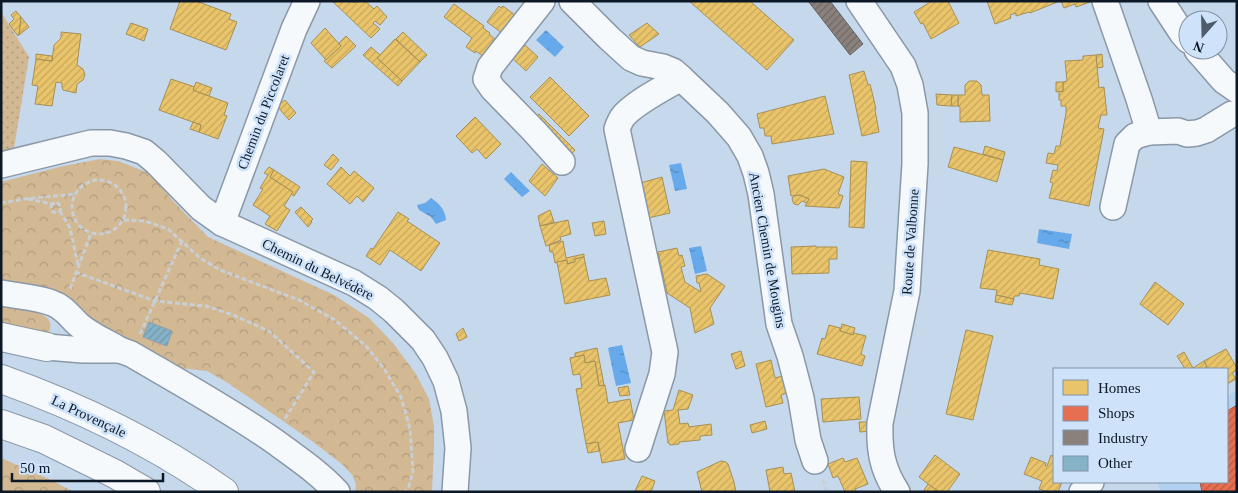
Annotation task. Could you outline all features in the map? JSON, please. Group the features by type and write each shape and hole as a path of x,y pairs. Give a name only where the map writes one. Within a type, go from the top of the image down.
{"highway":[{"path":"1,337 47,347"},
{"name":"La Provençale","path":"1,379 34,391 110,424 159,450 224,492"},
{"path":"1,424 44,439 115,474 146,492"}],"street":[{"name":"Chemin du Piccolaret","path":"222,223 294,29 308,1"},
{"path":"542,1 490,67 486,79 492,89 562,162"},
{"name":"Ancien Chemin de Mougins","path":"572,1 631,58 642,63 673,71 718,113 739,137 750,156 761,194 780,324 790,356 808,440 816,461"},
{"name":"Route de Valbonne","path":"858,1 903,66 910,84 915,113 915,164 907,291 880,423 879,440 884,468 897,492"},
{"path":"1105,1 1149,132"},
{"path":"1161,1 1178,27"},
{"path":"1206,60 1224,81 1237,90"},
{"path":"638,449 662,374 665,352 617,129 620,120 626,113 681,78"},
{"path":"1113,207 1127,144 1135,136 1149,132 1178,131 1188,134 1197,133 1206,130 1232,114 1237,114"},
{"name":"Chemin du Belvédère","path":"1,165 91,142 126,146 144,152 200,208 222,223 362,288 378,298 423,340 435,358 446,381 454,411 458,448 455,492"},
{"path":"1,293 51,302 63,309 83,328 247,423 313,470 337,492"},
{"path":"35,299 55,316 57,322 58,330 47,347"},
{"path":"47,347 125,352"}],"path":[{"path":"104,180 112,182 124,195 127,203 127,212 124,220 118,228 110,232 100,234 82,229 72,213 72,203 75,194 87,182 104,180"},
{"path":"1,203 24,198 75,194"},
{"path":"24,198 52,204 59,203 60,211 70,228 78,265"},
{"path":"52,204 53,212 57,213 60,211"},
{"path":"124,220 145,221 168,229 200,258 220,270 299,300 335,320 366,346 385,370 401,397 410,429 412,471 409,486 405,492"},
{"path":"63,309 75,272 91,233"},
{"path":"125,352 155,301 182,241"},
{"path":"75,272 155,301 206,306 233,315 269,331 314,372 272,440"}],"shaded area":[{"path":"1237,390 1237,492 1161,492 1157,483 1228,483 1228,396"}],"green space":[{"path":"1,12 29,57 14,148 1,151"},
{"path":"100,159 118,161 146,172 154,178 173,201 208,237 334,295 369,318 393,343 416,374 429,399 434,426 432,492 355,492 356,485 353,476 343,465 312,441 228,383 207,371 179,368 1,284 1,182"},
{"path":"1,304 27,309 44,316 49,321 51,327 47,336 1,332"},
{"path":"1,458 49,479 74,492 1,492"}],"water":[{"path":"546,30 564,47 555,57 536,40"},
{"path":"681,163 687,189 675,191 669,165"},
{"path":"511,172 530,191 522,197 504,179"},
{"path":"431,198 442,208 446,220 436,224 431,217 419,210 417,205 425,203"},
{"path":"1039,229 1072,234 1069,249 1037,243"},
{"path":"701,246 707,271 695,274 689,248"},
{"path":"622,345 631,383 616,386 608,348"}],"building: Homes":[{"path":"180,1 196,1 231,14 229,19 237,22 226,50 170,29"},
{"path":"332,1 352,1 354,3 356,1 365,1 374,9 377,6 387,17 380,25 375,21 373,23 380,29 371,38"},
{"path":"689,1 750,1 794,40 767,70"},
{"path":"932,1 948,1 959,23 931,39 923,23 921,24 914,12"},
{"path":"987,1 1060,1 1030,13 1016,16 1016,13 1010,15 1011,18 995,24"},
{"path":"1061,1 1093,1 1076,7 1075,4 1064,8"},
{"path":"454,4 484,26 483,28 496,40 484,57 466,47 472,38 444,17"},
{"path":"499,6 501,8 503,6 515,15 502,33 487,22"},
{"path":"16,11 21,17 18,36 9,24 14,19 11,15"},
{"path":"21,17 29,27 19,35"},
{"path":"131,23 148,29 144,41 126,34"},
{"path":"647,23 659,34 640,47 629,35"},
{"path":"325,28 341,46 326,60 311,43"},
{"path":"61,32 81,34 77,65 83,69 85,75 83,80 77,84 76,93 63,90 62,83 56,82 52,106 35,104 38,86 32,85 36,59 52,61 54,45 61,38"},
{"path":"403,32 427,55 420,62 396,39"},
{"path":"346,36 356,46 332,68 324,61 341,46 339,43"},
{"path":"395,39 420,62 402,81 377,58"},
{"path":"525,45 538,57 526,71 512,58"},
{"path":"371,47 380,55 377,58 402,81 398,86 363,55"},
{"path":"36,54 52,56 52,61 36,59"},
{"path":"1102,54 1103,67 1097,68 1096,55"},
{"path":"1096,55 1099,88 1104,87 1107,115 1101,115 1098,128 1104,129 1089,206 1049,198 1053,183 1050,182 1053,170 1057,171 1058,165 1046,163 1048,153 1054,154 1056,146 1060,146 1066,106 1061,106 1059,92 1063,91 1063,82 1067,81 1065,61 1083,60 1083,56"},
{"path":"864,71 872,92 879,132 862,136 849,75"},
{"path":"550,77 589,116 569,136 530,97"},
{"path":"171,79 195,87 193,90 228,103 224,115 227,116 218,139 199,132 201,125 159,110"},
{"path":"969,81 977,81 981,85 982,95 989,95 990,121 960,122 958,95 965,95 965,85"},
{"path":"196,82 212,88 209,96 193,90"},
{"path":"1056,82 1063,82 1063,91 1056,92"},
{"path":"936,94 952,95 951,106 937,105"},
{"path":"952,95 958,95 958,106 951,106"},
{"path":"825,96 834,134 772,144 771,136 765,136 764,128 760,128 757,114"},
{"path":"285,100 296,113 289,120 277,106"},
{"path":"539,114 575,150 569,157 533,120"},
{"path":"475,117 501,144 486,159 477,149 472,153 456,136"},
{"path":"193,122 201,125 199,132 190,129"},
{"path":"985,146 1005,152 1003,160 983,154"},
{"path":"954,147 1003,160 997,182 948,167"},
{"path":"333,154 339,160 331,170 324,165"},
{"path":"851,161 867,162 864,228 849,227"},
{"path":"542,164 558,178 545,196 529,181"},
{"path":"269,167 274,170 270,177 293,192 284,206 290,210 277,231 265,224 270,216 253,205 263,189 260,188 268,175 264,173"},
{"path":"341,167 350,176 354,171 374,188 363,202 357,196 350,204 327,184"},
{"path":"824,169 844,177 838,194 843,196 839,208 805,206 809,199 800,195 791,196 788,176"},
{"path":"274,170 300,187 294,196 291,194 293,192 270,177"},
{"path":"662,177 670,213 648,218 640,183"},
{"path":"800,195 809,199 807,203 802,201 798,205 794,204 792,198"},
{"path":"301,207 313,219 308,227 295,212"},
{"path":"550,210 554,222 540,226 538,216"},
{"path":"398,212 409,219 407,221 440,243 421,271 390,250 380,265 366,256 371,248 373,249"},
{"path":"568,220 571,234 560,237 561,240 546,246 540,226"},
{"path":"604,221 606,234 595,236 592,223"},
{"path":"563,241 566,258 584,254 584,257 575,259 575,262 567,264 567,260 555,263 553,252 550,252 549,245"},
{"path":"791,247 837,247 837,259 829,259 829,273 792,274"},
{"path":"677,248 679,256 682,255 685,266 681,267 685,282 701,292 696,276 707,274 725,286 710,308 714,324 695,333 690,308 667,293 658,252"},
{"path":"988,250 1040,259 1039,265 1059,269 1053,299 1020,293 1019,296 1014,296 1014,299 996,295 997,290 980,288"},
{"path":"584,257 589,281 606,278 610,295 565,304 557,262 567,260 567,264 575,262 575,259"},
{"path":"1155,282 1184,304 1168,325 1140,304"},
{"path":"996,295 1014,299 1012,305 995,302"},
{"path":"842,324 855,328 853,335 840,331"},
{"path":"829,325 853,335 854,333 866,336 861,354 865,356 862,366 817,354 822,338 825,339"},
{"path":"463,328 467,337 459,341 456,334"},
{"path":"966,330 993,336 973,420 946,414"},
{"path":"597,348 604,385 599,386 595,361 585,363 584,355 575,357 575,353"},
{"path":"1226,349 1237,368 1232,373 1236,379 1228,383 1228,368 1205,368 1207,367 1204,361"},
{"path":"741,351 745,366 736,369 731,354"},
{"path":"1184,352 1193,368 1184,368 1177,356"},
{"path":"584,355 585,363 595,361 599,386 605,385 608,403 630,399 634,420 618,423 625,459 602,463 598,442 586,444 576,389 582,388 580,374 573,375 570,358"},
{"path":"771,360 775,378 786,375 789,392 781,395 783,403 766,407 756,364"},
{"path":"1204,361 1207,367 1205,368 1193,368"},
{"path":"628,386 630,395 620,396 618,388"},
{"path":"679,390 693,395 688,409 678,410 680,424 688,423 689,427 711,424 712,435 700,436 700,440 679,442 679,444 670,445 668,443 664,411 673,410"},
{"path":"859,397 861,419 823,422 821,399"},
{"path":"765,421 767,429 752,433 750,425"},
{"path":"859,422 871,422 871,431 860,432"},
{"path":"598,442 599,451 588,453 586,444"},
{"path":"935,455 960,474 947,492 939,492 919,477"},
{"path":"1051,455 1053,456 1053,483 1062,483 1058,492 1048,492 1039,489 1042,481 1024,474 1031,457 1046,463 1045,466 1047,466"},
{"path":"843,458 845,462 857,458 868,484 855,489 856,491 854,492 845,492 838,476 833,478 828,464"},
{"path":"721,461 728,464 736,492 702,492 697,472"},
{"path":"783,467 784,474 791,473 795,492 770,492 766,470"},
{"path":"642,476 655,481 651,492 635,491"},
{"path":"928,484 939,492 923,492"}],"building: Shops":[{"path":"1237,405 1237,492 1202,492 1200,483 1228,483 1228,410"}],"building: Industry":[{"path":"808,1 830,1 863,44 850,55"}],"building: Other":[{"path":"149,322 172,331 167,346 143,337"}]}
